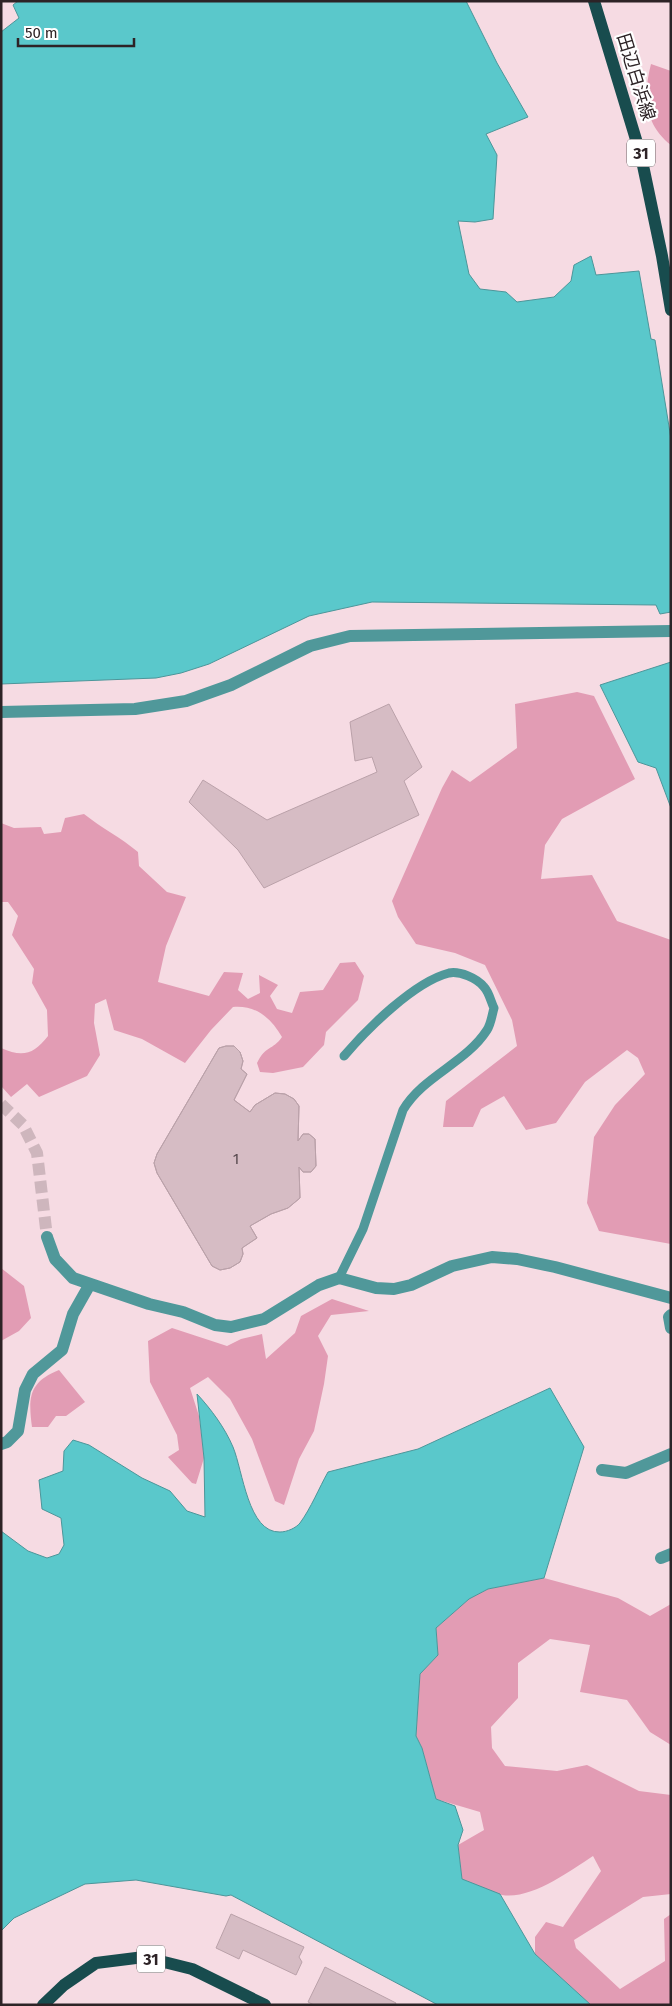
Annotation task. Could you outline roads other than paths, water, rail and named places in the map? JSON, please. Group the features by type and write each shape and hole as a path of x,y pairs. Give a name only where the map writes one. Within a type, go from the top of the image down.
{"main road":[{"name":"田辺白浜線","path":"594,1 642,156 667,255 671,310"},
{"name":"31","path":"43,2005 64,1985 96,1963 144,1957 192,1969 265,2005"}],"street":[{"path":"1,712 135,709 186,701 231,685 310,646 350,636 671,631"},
{"path":"47,1237 55,1259 73,1278 149,1304 183,1312 216,1325 231,1327 264,1319 319,1285 339,1278 376,1288 394,1290 411,1285 452,1266 492,1257 517,1259 555,1267 671,1298"},
{"path":"1,1444 7,1442 18,1431 25,1390 33,1374 62,1350 73,1314 90,1284"},
{"path":"671,1315 668,1317 671,1328"},
{"path":"602,1470 626,1472 671,1454"}],"lane":[{"path":"339,1278 363,1228 403,1110 414,1095 476,1044 488,1029 494,1008 484,987 466,975 451,973 437,978 405,998 362,1035 344,1056"}],"water":[{"path":"18,1 466,1 497,63 528,117 486,134 497,155 493,219 475,222 458,221 469,274 480,289 506,292 517,302 554,297 571,281 574,265 591,256 596,275 639,271 651,339 655,340 671,439 671,612 660,614 656,605 372,602 309,616 209,664 181,673 156,678 1,684 1,32 19,18 13,5"},
{"path":"671,662 671,808 656,768 638,762 600,685"},
{"path":"550,1388 584,1447 544,1578 488,1589 469,1599 436,1628 438,1655 420,1674 416,1736 422,1748 436,1799 455,1806 463,1830 458,1845 462,1879 500,1894 535,1954 591,2005 438,2005 231,1895 226,1896 136,1880 85,1884 14,1918 1,1931 1,1531 28,1551 47,1558 59,1554 64,1545 61,1518 42,1509 39,1480 63,1471 64,1451 73,1440 89,1445 142,1478 170,1491 187,1511 205,1517 204,1458 197,1394 217,1419 230,1440 248,1499 254,1512 261,1523 269,1530 283,1532 294,1528 300,1523 328,1472 418,1449"}],"tunnel":[{"path":"1,1104 23,1125 37,1153 47,1237"}]}
